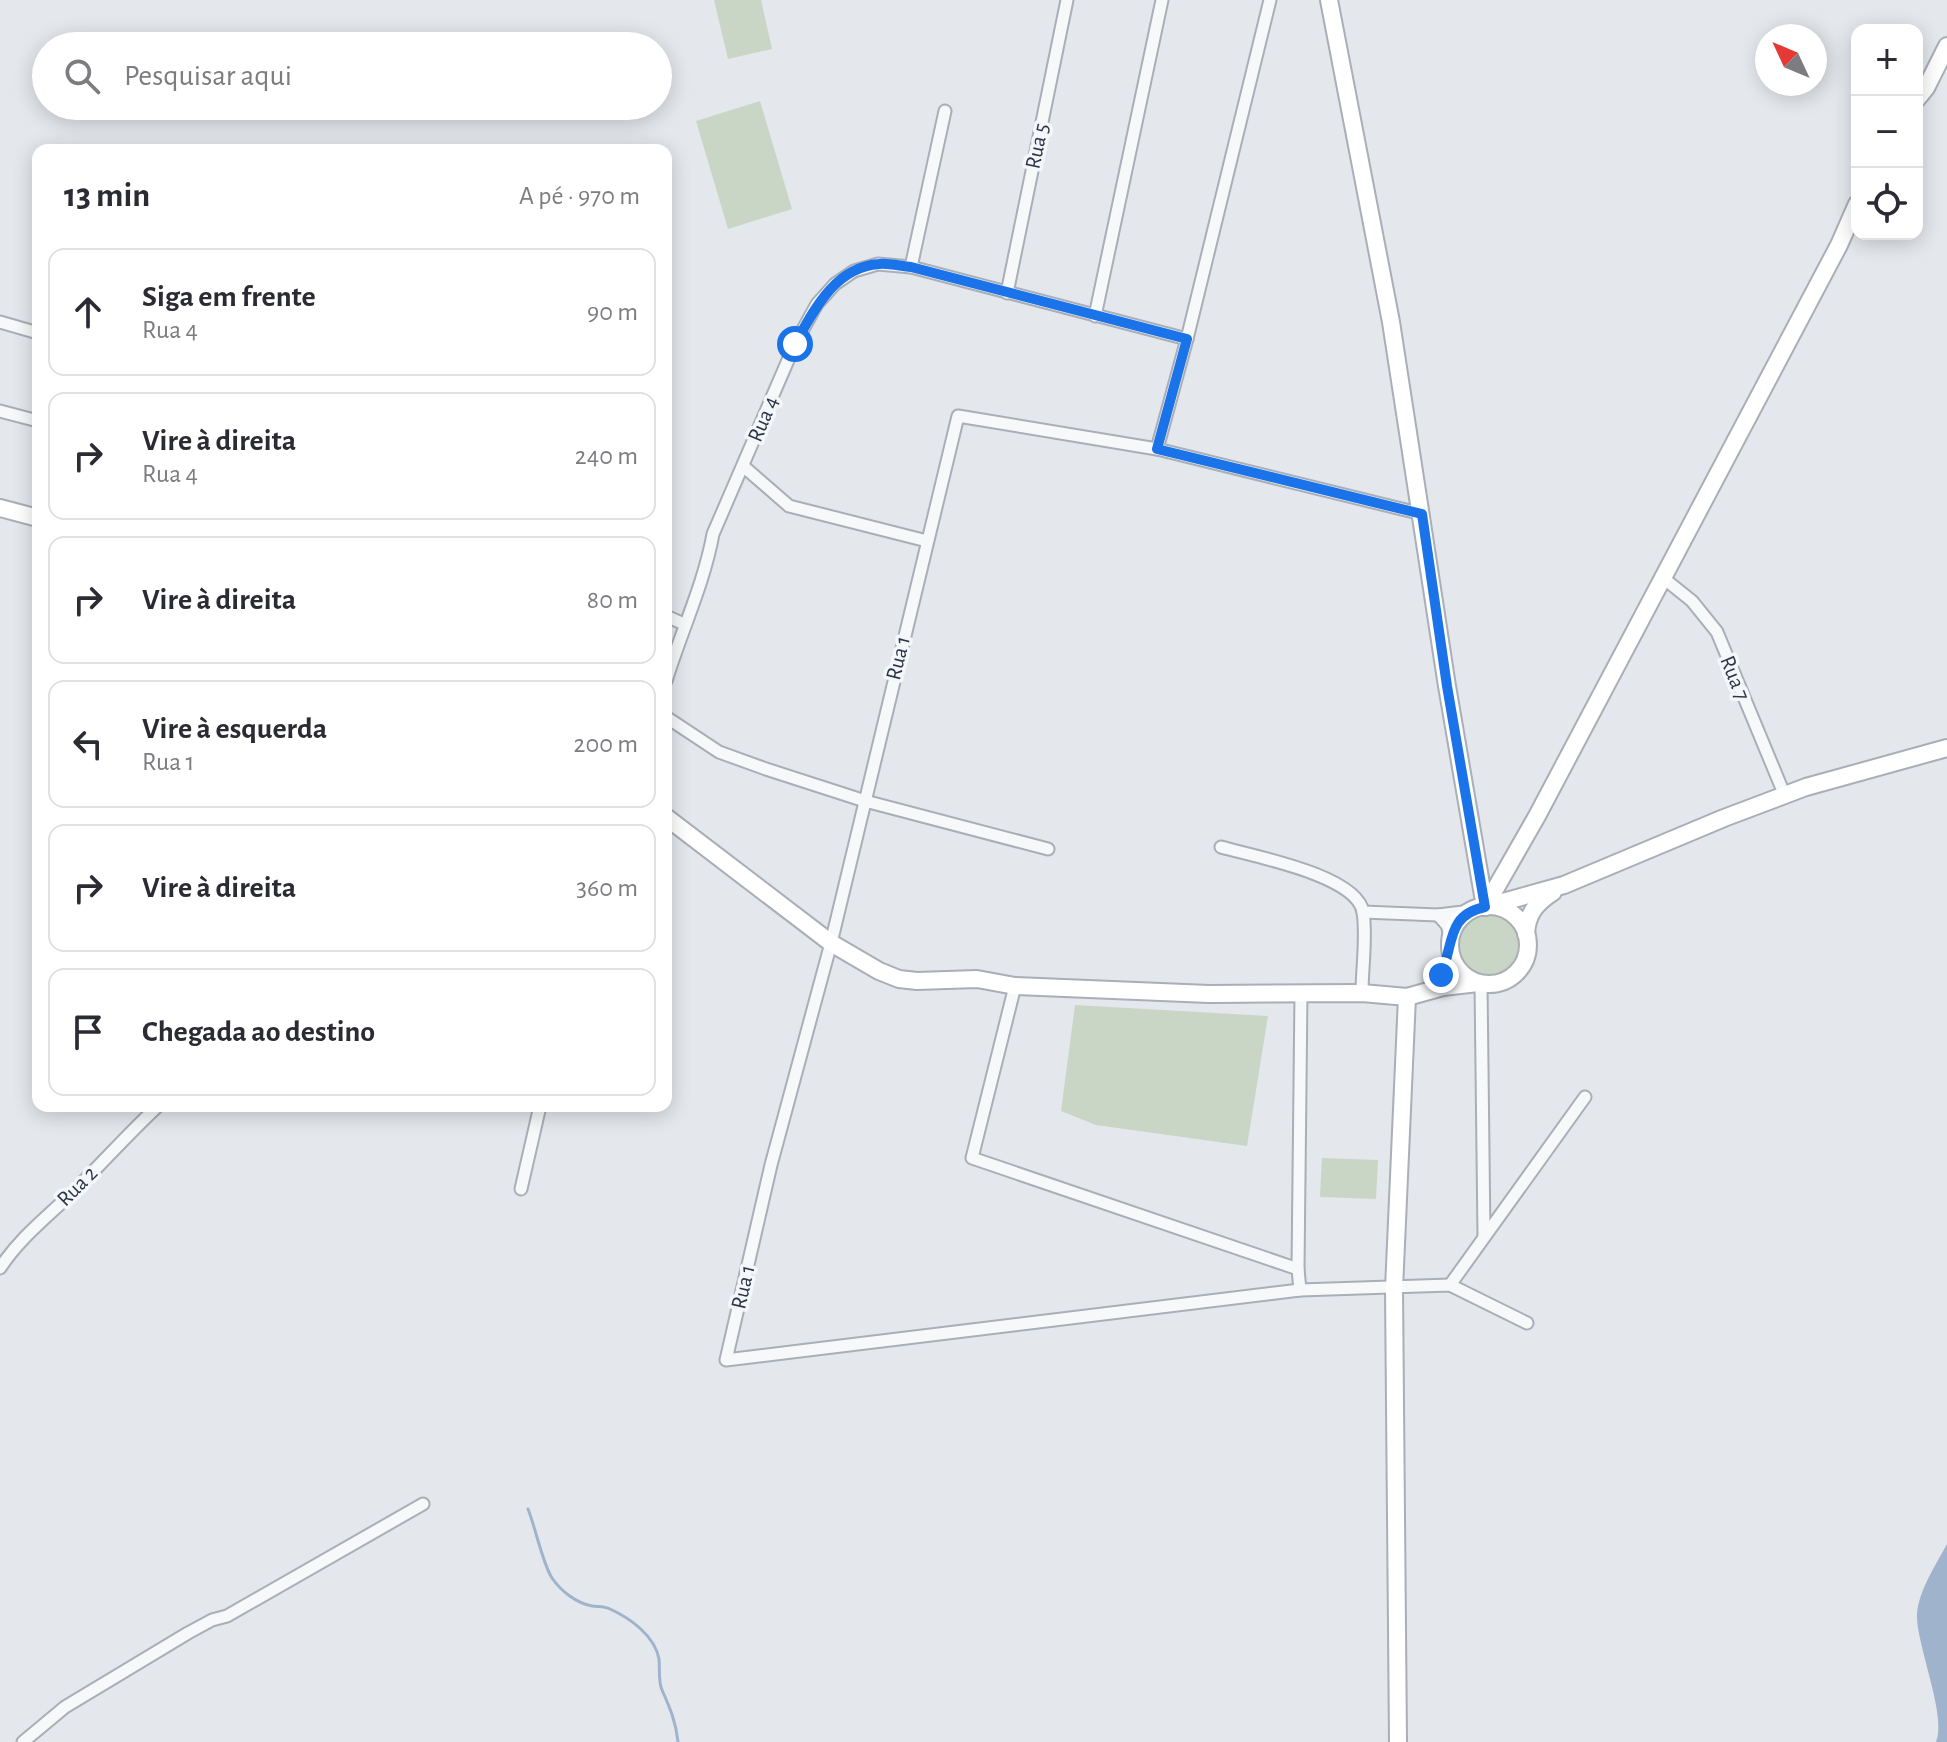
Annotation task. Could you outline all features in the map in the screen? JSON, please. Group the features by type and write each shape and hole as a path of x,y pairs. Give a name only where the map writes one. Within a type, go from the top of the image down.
{"main road":[{"path":"1329,0 1391,322 1422,514 1478,909"},
{"path":"1919,96 1947,46"},
{"path":"1478,909 1537,816 1851,218"},
{"path":"0,508 32,516"},
{"path":"1407,997 1441,975 1450,941 1460,919 1478,909 1564,885 1806,787 1947,748"},
{"path":"672,822 831,943 859,961 899,979 917,981 977,979 1015,986 1209,994 1362,993 1407,997 1443,987 1501,982 1516,973 1525,958 1527,920 1535,906 1564,885"},
{"path":"1478,909 1510,913 1520,922 1526,935"},
{"path":"1450,941 1451,955 1458,970 1480,983"},
{"path":"1398,1742 1394,1289 1407,997"}],"street":[{"name":"Rua 5","path":"1007,293 1067,0"},
{"path":"1095,316 1162,0"},
{"path":"1157,449 1270,0"},
{"path":"911,267 945,111"},
{"name":"Rua 4","path":"672,662 708,562 713,534 795,344 817,304 835,284 854,271 878,264 911,267 1187,339"},
{"path":"0,322 32,331"},
{"path":"0,411 32,419"},
{"name":"Rua 1","path":"1300,1290 726,1360 771,1165 831,943 958,416 1157,449 1422,514"},
{"path":"743,466 789,506 927,541"},
{"name":"Rua 7","path":"1662,577 1698,608 1717,632 1785,796"},
{"path":"672,619 684,624"},
{"path":"672,721 719,752 865,801 1048,849"},
{"path":"1221,847 1327,878 1354,896 1363,912 1362,993"},
{"path":"1363,912 1438,915 1478,909"},
{"path":"1438,915 1447,925 1450,941"},
{"path":"1480,983 1484,1237"},
{"path":"1015,986 972,1158 1298,1269"},
{"path":"1301,993 1300,1290 1450,1285 1527,1323"},
{"path":"1450,1285 1585,1097"},
{"name":"Rua 2","path":"0,1268 13,1248 151,1112"},
{"path":"521,1189 539,1112"},
{"path":"23,1742 65,1707 188,1633 227,1616 423,1504"}],"green space":[{"path":"714,0 761,0 772,49 728,59"},
{"path":"760,101 792,209 728,229 696,121"},
{"path":"1483,914 1495,914 1511,923 1518,933 1518,957 1511,967 1495,976 1483,976 1463,962 1458,951 1458,939 1472,919"},
{"path":"1075,1005 1268,1016 1247,1146 1096,1125 1061,1111"},
{"path":"1322,1158 1378,1160 1376,1199 1320,1197"}],"water":[{"path":"1947,1544 1947,1742 1936,1742 1938,1718 1917,1619 1923,1590"}],"waterway":[{"path":"528,1509 545,1564 560,1587 580,1602 608,1608 626,1617 652,1643 657,1651 661,1686 678,1742"}],"route":[{"path":"795,344 817,304 835,284 854,271 878,264 911,267 1187,339 1157,449 1422,514 1447,686 1485,907 1471,911 1455,926 1441,975"}]}
